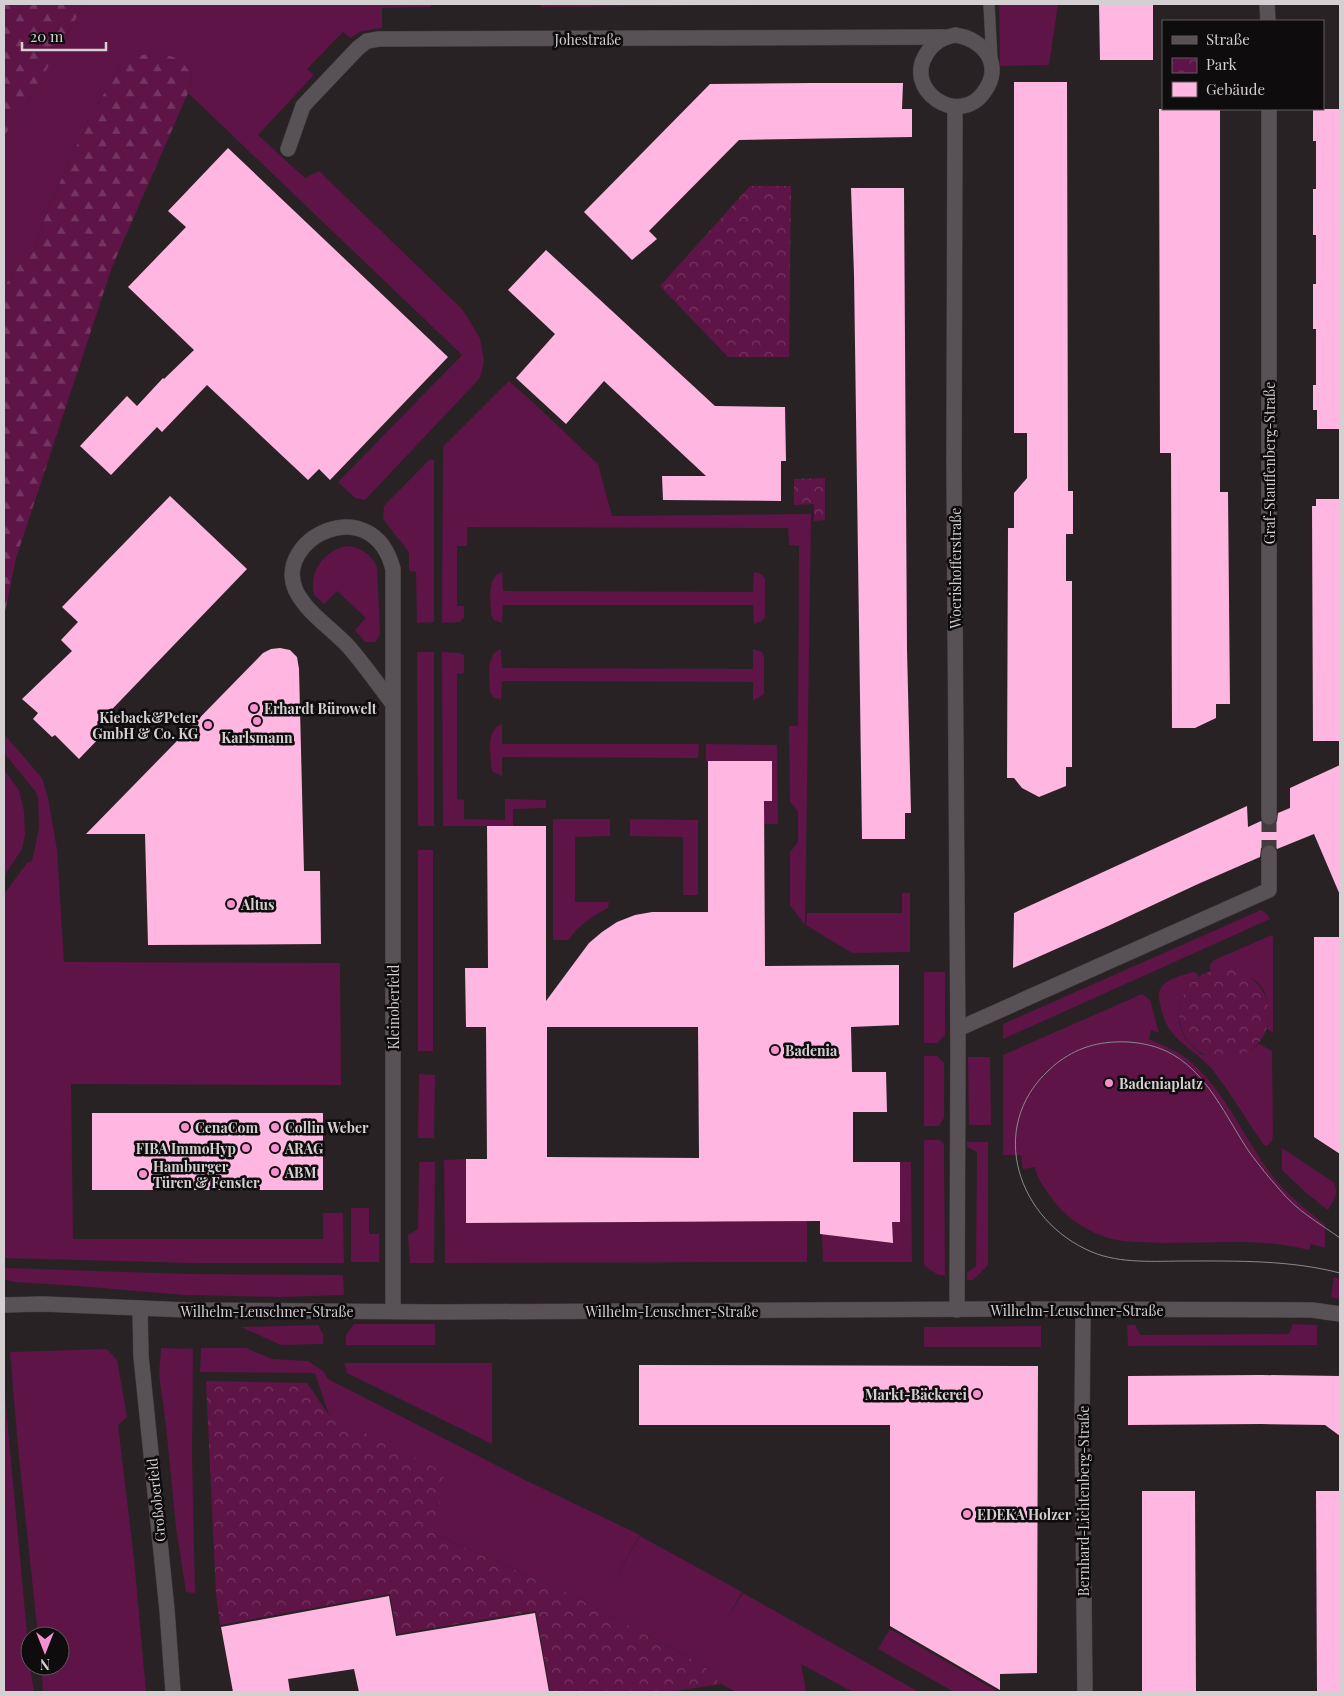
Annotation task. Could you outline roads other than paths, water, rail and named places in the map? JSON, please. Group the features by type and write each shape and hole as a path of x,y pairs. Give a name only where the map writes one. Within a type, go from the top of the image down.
{"street":[{"path":"1267,4 1268,20"},
{"path":"955,35 968,37 978,43 992,61 990,84 983,94 971,103 955,107 939,102 929,94 920,74 923,59 932,44 944,37 955,35"},
{"name":"Johestraße","path":"288,148 304,106 358,48 367,41 379,39 944,37"},
{"name":"Woerishofferstraße","path":"955,107 954,464 958,1029"},
{"name":"Graf-Stauffenberg-Straße","path":"1269,110 1269,817"},
{"name":"Kleinoberfeld","path":"393,704 349,648 314,614 296,591 292,578 293,567 298,556 311,539 331,528 350,527 368,532 381,544 390,558 393,569 393,704 393,1311"},
{"path":"957,1310 958,1029 1269,890 1269,853"},
{"name":"Wilhelm-Leuschner-Straße","path":"4,1305 43,1304 188,1310 393,1311 1312,1310 1340,1314"},
{"name":"Großoberfeld","path":"140,1308 141,1356 167,1610 173,1692"},
{"name":"Bernhard-Lichtenberg-Straße","path":"1083,1309 1082,1420 1085,1692"}],"lane":[{"path":"989,4 992,61"}],"tunnel":[{"path":"1269,817 1269,853"}],"tram line":[{"path":"1340,1238 1308,1216 1286,1197 1250,1153 1224,1110 1193,1070 1180,1059 1154,1046 1115,1042 1097,1044 1072,1053 1049,1070 1030,1093 1019,1119 1015,1145 1019,1171 1029,1196 1045,1219 1066,1238 1092,1252 1126,1260 1283,1263 1340,1273"}],"place":[{"name":"Erhardt Bürowelt","path":"254,708"},
{"name":"Karlsmann","path":"257,721"},
{"name":"Kieback&Peter GmbH & Co. KG","path":"208,725"},
{"name":"Altus","path":"231,904"},
{"name":"Badenia","path":"775,1050"},
{"name":"Badeniaplatz","path":"1109,1083"},
{"name":"CenaCom","path":"185,1127"},
{"name":"Collin Weber","path":"275,1127"},
{"name":"FIBA ImmoHyp","path":"246,1148"},
{"name":"ARAG","path":"275,1148"},
{"name":"ABM","path":"275,1172"},
{"name":"Hamburger Türen & Fenster","path":"143,1174"},
{"name":"Markt-Bäckerei","path":"977,1394"},
{"name":"EDEKA Holzer","path":"967,1514"}]}
